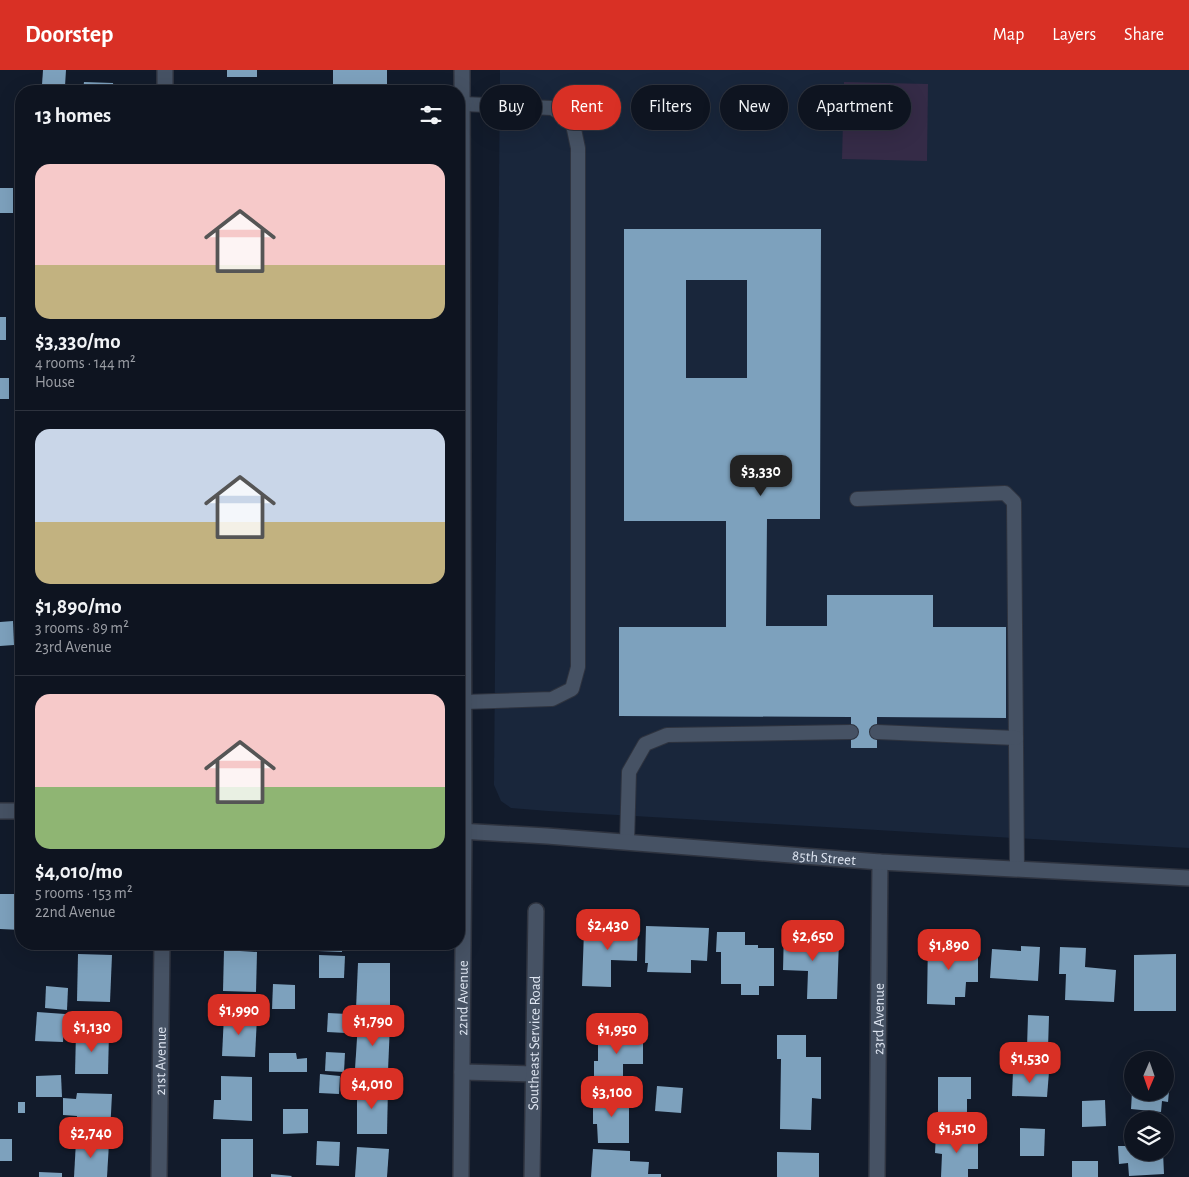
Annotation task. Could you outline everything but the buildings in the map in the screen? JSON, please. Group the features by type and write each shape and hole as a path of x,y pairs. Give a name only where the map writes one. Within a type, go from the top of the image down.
{"street":[{"path":"165,85 166,70"},
{"name":"22nd Avenue","path":"462,70 462,85"},
{"path":"0,810 15,811"},
{"name":"85th Street","path":"465,831 880,862 1189,878"},
{"name":"23rd Avenue","path":"878,1177 880,862"},
{"name":"Southeast Service Road","path":"532,1177 536,911"},
{"name":"21st Avenue","path":"159,1177 162,950"},
{"name":"22nd Avenue","path":"460,1177 461,950"},
{"path":"462,1072 533,1074"}],"lane":[{"path":"465,104 552,108 572,120 578,148 578,667 572,689 552,699 465,702"},
{"path":"857,499 1005,493 1014,502 1017,869"},
{"path":"627,842 630,772 645,744 667,735 851,732"},
{"path":"877,732 1016,738"}],"shaded area":[{"path":"500,70 1189,70 1189,848 548,811 511,808 501,801 494,785 499,130 542,130 542,85 500,85"},
{"path":"844,82 928,84 927,161 842,159 843,130 911,130 911,85 844,85"}]}
